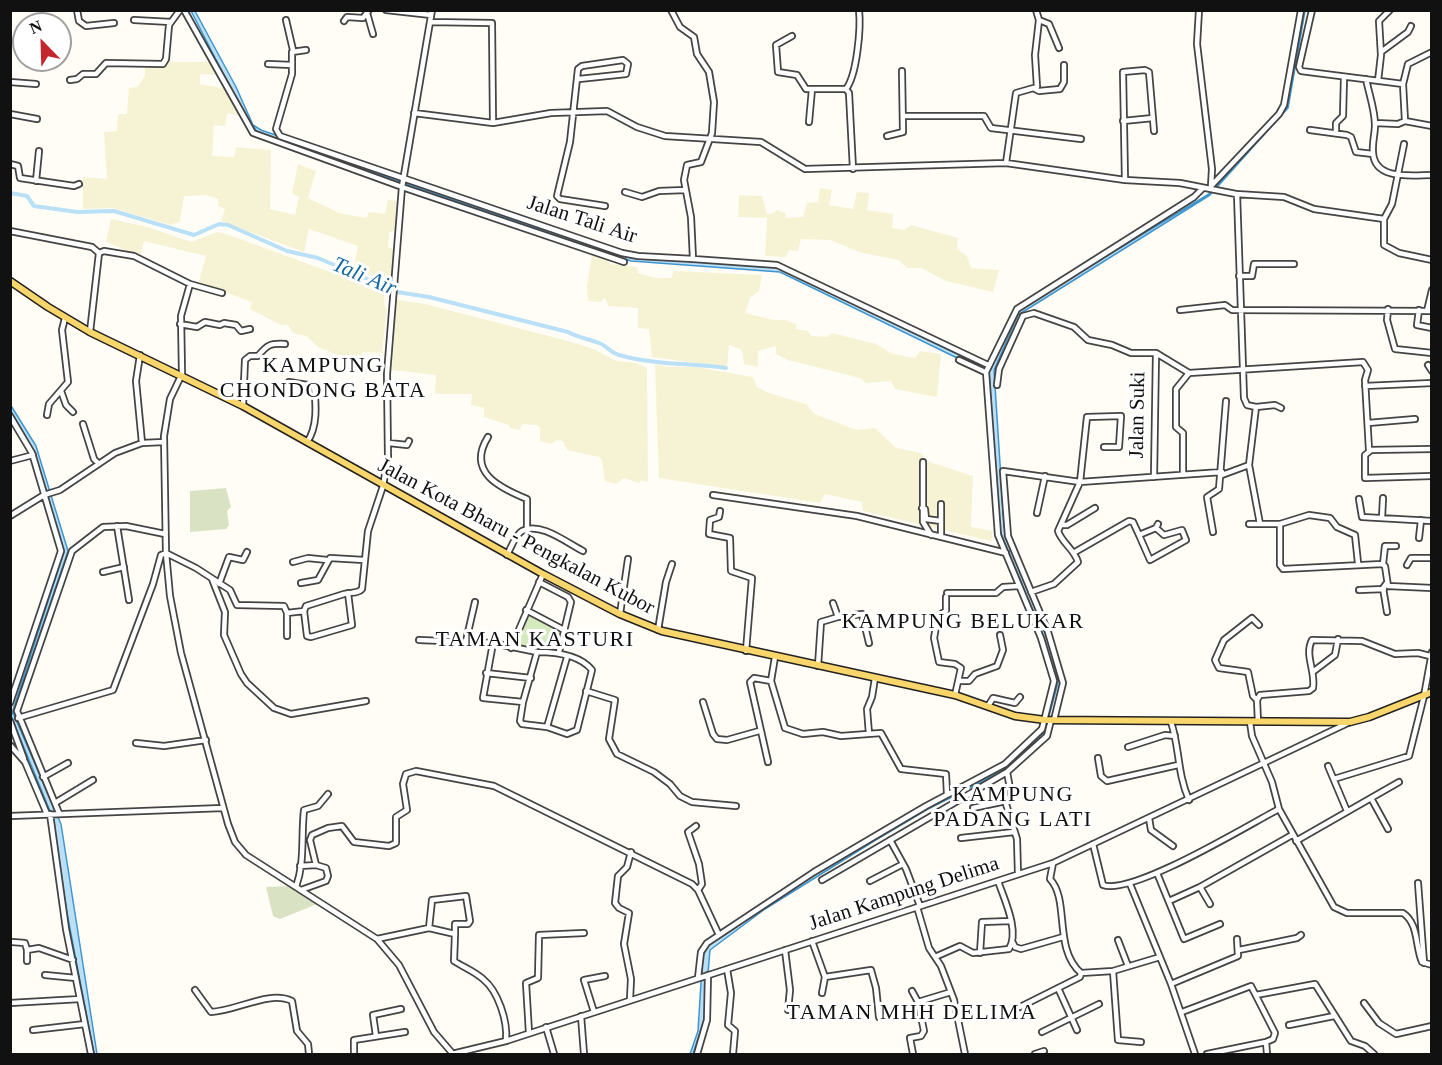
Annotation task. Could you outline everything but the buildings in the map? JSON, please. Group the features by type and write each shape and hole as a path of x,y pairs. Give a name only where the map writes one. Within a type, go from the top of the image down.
{"main road":[{"name":"Jalan Kota Bharu - Pengkalan Kubor","path":"10,281 90,332 182,374 243,406 507,555 620,614 658,630 955,695 1004,712 1050,720 1350,722 1431,692"}],"street":[{"path":"77,10 79,21 86,26 114,23"},
{"path":"70,80 77,79 82,74 98,73 106,63 162,64 166,59 168,28 182,10"},
{"name":"Jalan Tali Air","path":"182,10 253,133 624,262"},
{"path":"348,593 352,625 310,638 306,635 304,611 307,605 348,593 362,589 368,531 383,486 389,443 386,386 402,186 431,13 386,10"},
{"path":"671,10 680,27 694,37 697,54 709,72 714,102 713,125 700,163 687,166 684,180 691,217 693,259"},
{"path":"846,89 851,83 856,65 859,10"},
{"path":"1035,89 1039,20 1036,10"},
{"path":"1199,10 1197,44 1209,188"},
{"path":"822,880 1007,772 1047,736 1054,681 1041,638 998,535 987,369 1017,309 1209,188 1279,114 1284,105 1301,10"},
{"path":"1312,10 1300,70 1403,84"},
{"path":"1378,81 1381,52 1379,20 1390,10"},
{"path":"344,21 347,16 363,18 368,12"},
{"path":"368,12 373,34"},
{"path":"134,20 171,22"},
{"path":"268,64 292,65 293,50 286,20"},
{"path":"1039,20 1049,24 1059,48"},
{"path":"430,22 492,23 493,123"},
{"path":"1381,52 1408,32 1411,26"},
{"path":"792,36 776,45 777,72 796,74 806,89 846,89"},
{"path":"293,50 306,50"},
{"path":"1406,121 1403,84 1408,64 1431,52"},
{"path":"579,79 626,74 628,64 623,60 580,66 578,69 575,112 558,198 605,206"},
{"name":"Jalan Tali Air","path":"292,65 286,102 279,112 276,129 278,135 622,252 638,256 777,265 987,369"},
{"path":"1006,163 1016,93 1035,89 1039,91 1060,89 1064,81 1064,65"},
{"path":"887,136 903,132 902,71"},
{"path":"1125,180 1122,75 1125,71 1149,72 1154,131"},
{"path":"1336,132 1336,123 1343,115 1344,77"},
{"path":"1366,79 1375,123 1373,154 1382,168 1399,176 1431,175"},
{"path":"10,82 36,84"},
{"path":"809,122 812,89"},
{"path":"846,89 849,92 853,169"},
{"path":"414,113 493,123 519,117 575,112 614,112 629,123 665,136 761,142 805,169 1006,163 1125,180 1180,183 1238,194 1284,197 1314,209 1361,213 1384,219"},
{"path":"10,114 38,119"},
{"path":"903,116 984,116 991,128 1081,139"},
{"path":"1123,121 1153,118"},
{"path":"1375,123 1398,124 1406,121 1431,126"},
{"path":"1310,130 1336,132 1351,137 1356,152 1373,154"},
{"path":"1404,144 1392,204 1384,219 1384,245 1387,249 1431,260"},
{"path":"36,181 39,151"},
{"path":"10,164 18,166 20,178 74,186 79,184"},
{"path":"625,192 642,197 659,191 685,190"},
{"path":"1238,194 1244,398 1247,405 1256,407 1275,405 1281,408"},
{"path":"10,231 92,247 99,253"},
{"path":"99,253 104,251 134,256 190,284 222,293"},
{"path":"90,332 99,253"},
{"path":"1239,276 1252,276 1253,264 1294,264"},
{"path":"190,284 180,324 182,374 170,399 164,442 166,553 170,596 181,653 231,834 246,855 377,939 399,965 430,1025 453,1054"},
{"path":"1180,310 1225,305 1232,310 1429,311 1431,290"},
{"path":"1017,309 1023,316"},
{"path":"1388,309 1387,320 1395,349 1431,353"},
{"path":"1419,310 1417,325 1431,328"},
{"path":"1023,316 1034,313 1075,327 1088,340 1112,345 1131,353 1156,353 1190,373 1363,362 1368,370 1365,386 1367,447 1370,451"},
{"path":"998,385 999,369 1023,316"},
{"path":"47,415 48,405 69,381 62,330 65,318"},
{"path":"180,324 197,327 205,322 220,325 224,323 236,325 241,331 250,329"},
{"path":"243,406 245,360 250,356 258,356 264,347 271,344 285,344"},
{"name":"Jalan Suki","path":"1154,477 1156,353"},
{"path":"140,355 136,382 142,443"},
{"path":"959,360 987,369"},
{"path":"1428,365 1431,371"},
{"path":"1184,474 1183,433 1176,427 1176,389 1190,373"},
{"path":"289,382 314,386 315,411 312,435 307,442"},
{"path":"1365,386 1431,383"},
{"path":"62,391 66,405 73,412"},
{"path":"1213,532 1207,496 1219,490 1226,401"},
{"path":"1256,407 1249,465 1260,524"},
{"path":"10,416 33,455 47,494 61,553 10,703"},
{"path":"1031,592 1054,584 1077,563 1075,552 1060,538 1058,532 1080,482 1087,417 1121,416 1123,419 1119,447 1104,447"},
{"path":"1368,423 1416,419"},
{"path":"82,424 94,459 99,464"},
{"path":"488,437 480,451 483,468 497,486 527,499 527,529"},
{"path":"389,443 406,445 409,441"},
{"path":"10,516 115,453 142,443 164,442"},
{"path":"1431,449 1370,451 1365,454 1365,478 1431,476"},
{"path":"10,461 33,455"},
{"path":"923,462 923,522 931,535"},
{"path":"699,978 702,948 719,935 806,877 947,794 1005,764 1050,720 1063,683 1048,632 1008,536 1003,471 1080,482 1222,473 1249,465"},
{"path":"1037,513 1045,476"},
{"path":"713,495 836,512 1006,553"},
{"path":"1382,518 1383,498"},
{"path":"1359,499 1360,516 1431,521"},
{"path":"941,504 941,537"},
{"path":"922,508 925,509 926,519 941,521"},
{"path":"1061,525 1067,525 1095,508"},
{"path":"720,511 719,517 710,520 709,534 730,538 731,571 752,578 747,651"},
{"path":"1249,524 1280,524 1302,516 1329,518 1337,527 1355,535 1359,563"},
{"path":"1075,552 1130,520 1150,560 1186,540 1182,530 1164,535 1157,526 1139,535"},
{"path":"1419,538 1421,520"},
{"path":"1280,524 1280,565 1283,568 1359,563 1383,564"},
{"path":"117,526 129,600"},
{"path":"58,813 17,711 72,552 100,528 126,526 165,534"},
{"path":"507,555 519,533 527,529 545,530 583,551"},
{"path":"1387,612 1383,564 1385,546 1396,546"},
{"path":"219,584 229,557 243,560 247,552"},
{"path":"18,718 113,690 153,584 159,557 166,553"},
{"path":"166,553 230,590 237,605 284,606 287,614 287,636"},
{"path":"293,562 308,558 364,560"},
{"path":"1407,565 1411,558 1431,558"},
{"path":"620,614 628,559"},
{"path":"301,583 318,580 327,560"},
{"path":"658,630 666,582 672,564"},
{"path":"102,572 124,567"},
{"path":"512,648 543,574"},
{"path":"212,579 225,612 224,635 241,674 247,683 274,708 291,714 366,701"},
{"path":"539,582 570,599 559,652"},
{"path":"955,695 961,672 958,666 943,664 937,660 934,638 938,616 946,611 946,596 995,593 1003,587 1019,586"},
{"path":"1359,590 1385,586 1431,588"},
{"path":"466,640 475,602"},
{"path":"833,603 838,617"},
{"path":"526,610 564,630"},
{"path":"287,614 304,611"},
{"path":"818,666 821,622 838,617 862,615 869,643"},
{"path":"1257,700 1252,696 1248,672 1219,668 1215,660 1226,638 1252,618 1259,625"},
{"path":"959,681 969,681 975,674 998,665 1003,650 1000,635"},
{"path":"1314,671 1335,655 1338,639"},
{"path":"1258,722 1257,700 1263,694 1311,690 1314,671 1310,662 1310,642 1338,639 1362,641 1395,654 1431,654 1424,696 1409,756 1334,778"},
{"path":"419,640 466,640 537,652 559,652 587,665 592,670 574,733 567,734 547,727 522,724 520,716 537,652"},
{"path":"493,643 483,698 523,702"},
{"path":"547,727 567,657"},
{"path":"775,657 771,681 780,717 787,729 800,734 823,732 840,736 882,734 901,769 946,774 947,794"},
{"path":"486,673 531,678"},
{"path":"768,762 759,731 750,681 755,678 771,681"},
{"path":"869,734 867,709 872,697 875,678"},
{"path":"586,691 615,700 609,740 617,754 654,772 670,784 680,796 692,802 736,807"},
{"path":"988,706 993,698 1017,703 1020,697"},
{"path":"1004,712 1007,701"},
{"path":"703,702 712,734 717,739 727,740 759,731"},
{"path":"10,721 25,762 49,814 91,1054"},
{"path":"1171,722 1175,736 1180,781 1189,800"},
{"path":"1250,722 1272,782 1279,809 1336,909 1347,913 1404,913 1412,922 1420,957 1424,963 1431,965"},
{"name":"Jalan Kampung Delima","path":"453,1054 506,1041 1053,863 1264,765 1350,722"},
{"path":"1128,747 1165,735 1175,736"},
{"path":"136,743 163,746 206,740"},
{"path":"10,745 25,762"},
{"path":"1098,758 1101,776 1107,781 1178,765"},
{"path":"43,777 68,763"},
{"path":"1328,766 1347,811"},
{"path":"316,865 310,840 312,835 328,828 342,826 354,842 389,846 396,843 396,817 407,810 404,780 406,774 412,770 494,786 631,852 698,890 719,935"},
{"path":"973,808 1006,801 1011,794 1007,772"},
{"path":"55,803 93,780"},
{"path":"1296,841 1399,782"},
{"path":"299,889 300,866 304,858 302,844 304,809 318,806 328,794"},
{"path":"1371,798 1388,829"},
{"path":"1006,801 1014,832 1018,874"},
{"path":"10,816 223,808"},
{"path":"1094,844 1104,886 1130,884 1157,873 1279,809"},
{"path":"1149,818 1151,830 1173,846"},
{"path":"696,826 688,832 699,864 702,884 698,890"},
{"path":"961,838 1014,832"},
{"path":"1169,901 1200,887 1292,835"},
{"path":"890,840 903,864 919,907 929,948 951,992 965,1054"},
{"path":"630,999 632,987 624,944 629,913 615,903 619,875 627,867 631,852"},
{"path":"1053,863 1050,879 1056,885 1063,937 1071,958 1081,973"},
{"path":"870,881 903,864"},
{"path":"299,889 327,879 326,868 316,865 300,866"},
{"path":"1157,873 1184,939 1220,924"},
{"path":"998,881 1011,921 1015,947 1021,949 1063,937"},
{"path":"1418,883 1424,963"},
{"path":"1130,884 1172,984 1195,1054"},
{"path":"1200,887 1210,904"},
{"path":"429,928 432,900 466,896 469,899 470,921 468,924 455,924 454,961 478,975 493,989 506,1027 506,1041"},
{"path":"980,953 982,922 1011,921"},
{"path":"1412,922 1420,921"},
{"path":"377,939 429,928 455,934"},
{"path":"529,1033 526,983 538,978 539,935 584,933"},
{"path":"1239,950 1297,938 1301,935"},
{"path":"1172,984 1238,956 1237,939"},
{"path":"1118,940 1128,966"},
{"path":"812,941 825,977 822,993"},
{"path":"12,942 25,943 27,961"},
{"path":"935,957 960,946 972,953 980,953 1008,950 1013,943"},
{"path":"27,950 39,948 73,960"},
{"path":"785,950 790,990 788,1010"},
{"path":"1081,973 1113,971 1160,957"},
{"path":"727,969 731,993 728,1025 735,1031 733,1054"},
{"path":"825,977 843,972 871,970 876,988 879,1017"},
{"path":"1113,971 1118,1040 1141,1041"},
{"path":"1020,1007 1080,977 1081,973"},
{"path":"45,975 76,978"},
{"path":"697,1054 707,1020 708,975"},
{"path":"594,1012 584,979 605,976"},
{"path":"1256,995 1315,984 1334,1016 1344,1026 1351,1041 1365,1046 1374,1054"},
{"path":"1182,1012 1251,986 1275,1035 1266,1042 1207,1054"},
{"path":"1058,988 1077,1030"},
{"path":"195,990 212,1012 242,1007 262,999 280,998 292,1001 297,1031 308,1044 309,1054"},
{"path":"912,991 918,1002 924,1031 921,1036 910,1038 913,1054"},
{"path":"918,1002 951,992"},
{"path":"10,1003 80,999"},
{"path":"1364,1003 1379,1023 1396,1034 1431,1026"},
{"path":"1042,1032 1099,1004"},
{"path":"376,1036 373,1015 401,1009"},
{"path":"581,1016 584,1054"},
{"path":"1289,1025 1334,1016"},
{"path":"33,1030 85,1024"},
{"path":"546,1027 554,1054"},
{"path":"354,1054 354,1041 405,1032"},
{"path":"1266,1042 1267,1054"},
{"path":"1035,1054 1044,1051"}],"shaded area":[{"path":"214,62 222,75 200,74 200,84 228,89 244,117 227,113 225,126 214,125 212,156 234,157 236,147 271,150 270,209 295,215 299,197 292,193 298,164 316,171 308,198 339,213 366,218 369,212 385,214 388,200 401,201 399,230 389,232 388,247 397,250 393,279 378,278 354,267 358,246 309,229 304,252 221,221 225,209 218,206 218,199 206,195 184,196 180,221 171,225 113,208 83,209 83,177 107,179 104,132 117,131 118,114 127,114 129,88 137,87 141,82 145,75 145,63"},
{"path":"820,188 832,190 829,205 853,209 857,192 869,193 867,210 893,214 892,228 904,230 911,225 958,238 957,249 967,256 971,268 999,270 993,292 946,281 921,268 907,268 899,260 862,253 830,240 801,239 798,251 789,250 786,257 765,256 767,218 738,217 739,195 762,196 767,214 772,214 777,210 785,213 786,218 803,217 807,203 818,202"},
{"path":"111,219 147,227 192,242 217,232 226,234 385,292 384,304 387,310 382,353 362,352 360,364 318,347 306,336 293,333 288,325 281,325 250,309 252,302 202,284 199,281 206,256 144,241 140,256 106,242"},
{"path":"592,255 609,257 610,264 637,267 638,273 656,278 671,278 674,271 762,275 759,291 750,298 745,313 774,320 786,320 797,325 795,329 808,331 811,336 827,337 832,333 876,344 893,354 915,358 920,351 941,354 937,397 895,389 891,381 866,383 860,378 788,360 776,354 776,346 758,351 758,367 744,364 742,350 729,345 727,367 652,357 649,329 638,328 638,308 608,306 605,298 600,302 588,301 587,286"},
{"path":"397,300 425,304 564,340 594,349 616,361 636,363 647,368 648,482 641,480 639,483 624,478 616,484 605,481 602,460 599,457 567,450 563,441 557,440 551,444 540,441 540,428 537,425 523,424 519,430 484,417 484,408 471,405 472,394 435,394 436,375 392,370"},
{"path":"655,364 669,367 696,367 753,377 757,387 806,404 815,414 856,430 875,428 896,448 921,453 927,461 973,476 971,527 993,531 991,541 863,511 862,502 825,494 820,503 659,478"}],"green space":[{"path":"226,488 231,507 227,511 229,525 226,529 190,532 190,491"},
{"path":"526,610 564,630 559,652 511,648"},
{"path":"289,886 317,904 280,919 273,916 266,887"}],"water":[{"path":"191,11 195,11 236,87 253,125 261,130 625,256 777,267 984,367 984,371 780,272 631,261 259,133 253,127 235,97"},
{"path":"1305,11 1288,108 1210,195 1018,315 994,370 1004,526 1007,539 1046,634 1059,679 1045,731 1008,769 928,809 874,841 765,909 710,950 704,1020 693,1054 690,1054 698,1031 703,951 706,947 764,905 926,807 1007,768 1042,731 1056,680 1043,635 998,526 989,369 1014,312 1209,194 1287,108"},
{"path":"10,404 36,446 68,551 13,713 61,824 97,1054 94,1054 67,913 52,816 11,716 64,552 34,451 11,411"}],"waterway":[{"name":"Tali Air","path":"10,193 27,196 34,206 77,212 114,211 194,235 219,224 228,225 287,251 318,258 397,292 429,297 568,332 599,343 616,354 632,358 726,368"}],"district":[{"name":"KAMPUNG CHONDONG BATA","path":"323,378"},
{"name":"KAMPUNG BELUKAR","path":"963,622"},
{"name":"TAMAN KASTURI","path":"535,640"},
{"name":"KAMPUNG PADANG LATI","path":"1013,808"},
{"name":"TAMAN MHH DELIMA","path":"912,1013"}]}
